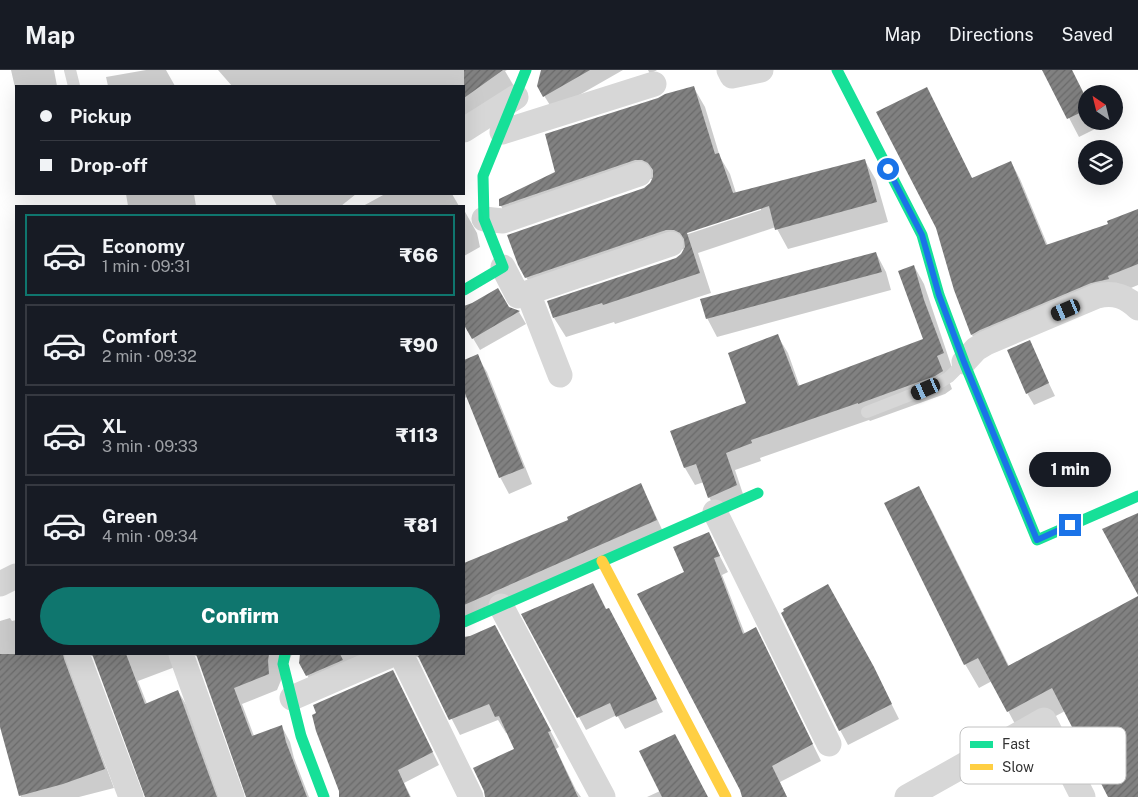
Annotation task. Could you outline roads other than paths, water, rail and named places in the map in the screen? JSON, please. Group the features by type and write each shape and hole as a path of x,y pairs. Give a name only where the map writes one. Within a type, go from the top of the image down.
{"street":[{"path":"526,70 483,176 484,220 503,267 518,296 671,244"},
{"path":"729,70 732,76 761,70"},
{"path":"837,70 922,235 939,295 964,362 1037,540 1138,496"},
{"path":"502,132 654,84"},
{"path":"465,129 516,97"},
{"path":"484,220 502,221 639,174"},
{"path":"465,289 503,267"},
{"path":"528,293 560,375"},
{"path":"964,362 976,349 986,343 1097,296 1119,295 1138,308"},
{"path":"465,622 758,494"},
{"path":"715,512 829,744"},
{"path":"602,562 726,797"},
{"path":"0,584 15,576"},
{"path":"501,606 603,797"},
{"path":"77,655 131,797"},
{"path":"181,655 232,797"},
{"path":"285,655 283,664 301,736 324,797"},
{"path":"292,698 391,655"},
{"path":"401,655 471,797"},
{"path":"1032,727 1044,720 1048,727"},
{"path":"907,797 960,767"},
{"path":"1076,784 1083,797"}],"lane":[{"path":"70,70 74,85"},
{"path":"867,412 936,385 949,377 964,362"}]}
